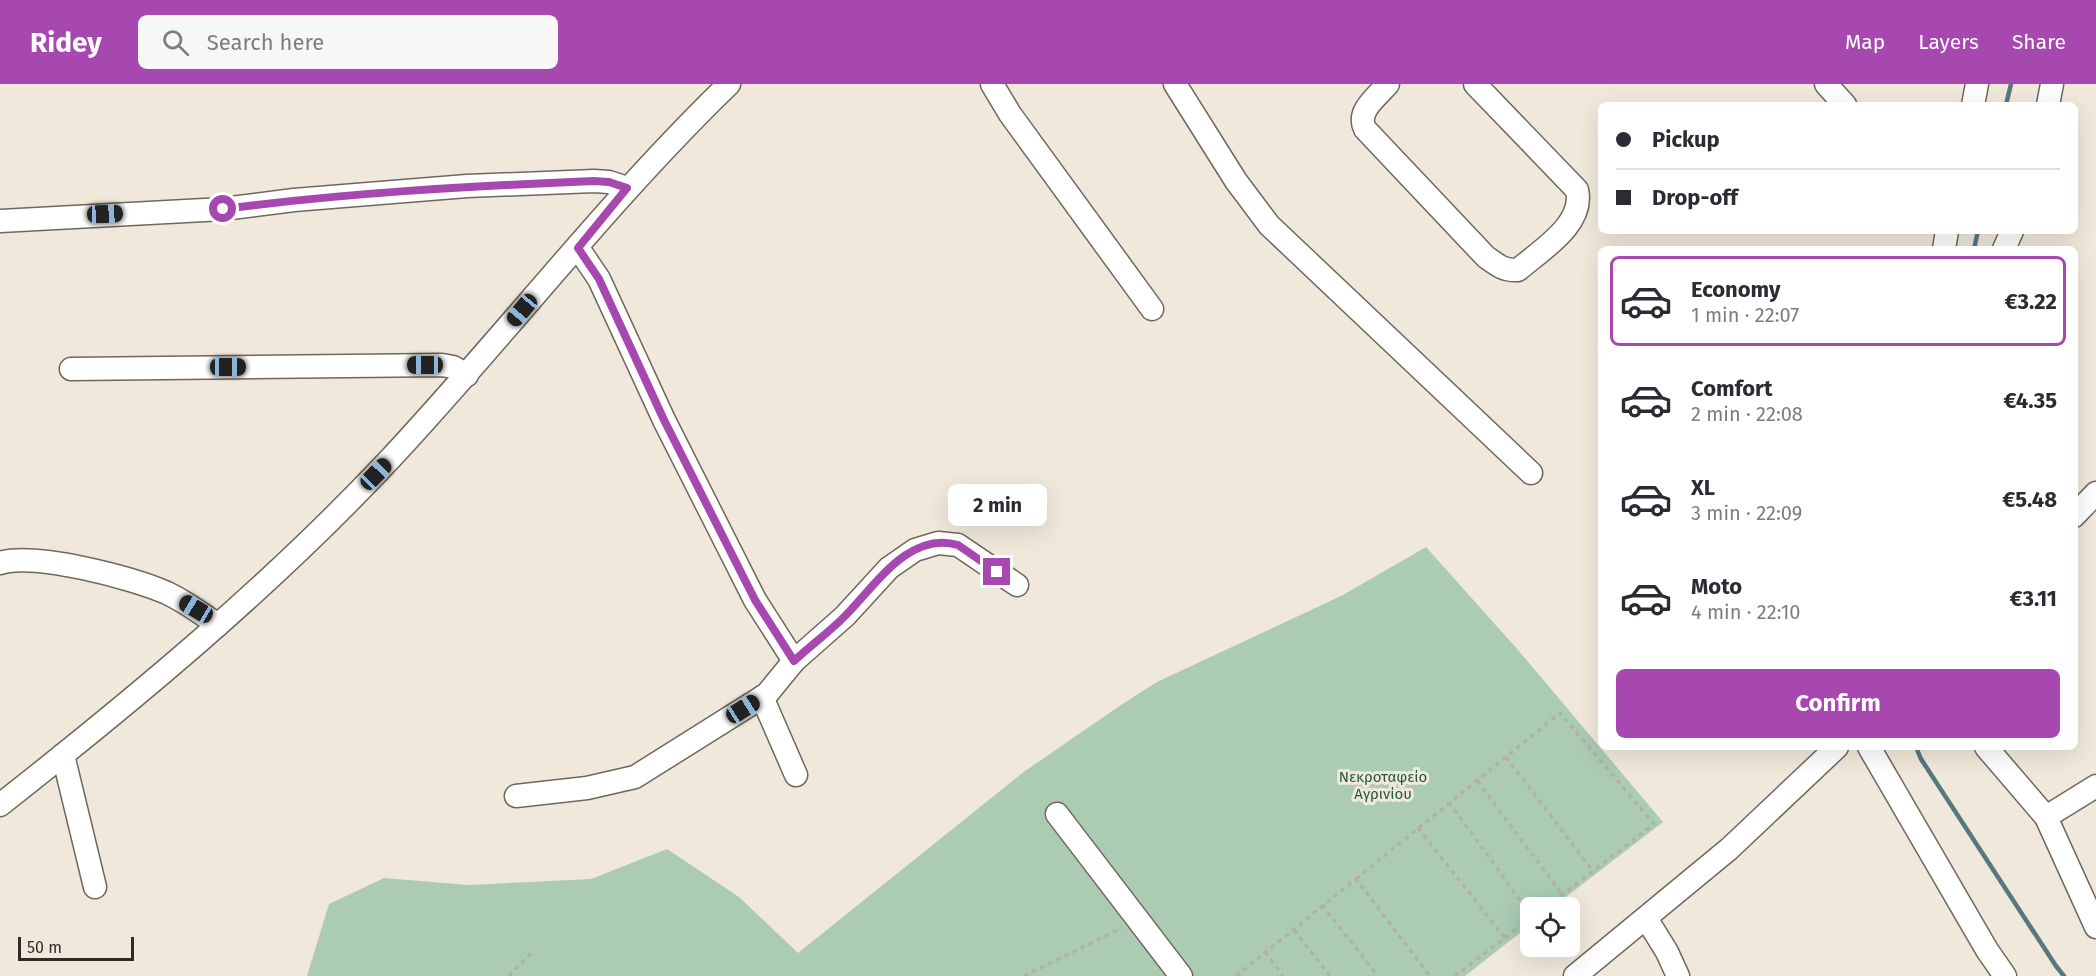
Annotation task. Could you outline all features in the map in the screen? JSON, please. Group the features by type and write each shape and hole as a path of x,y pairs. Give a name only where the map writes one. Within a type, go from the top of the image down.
{"street":[{"path":"0,805 218,625 285,565 376,474 467,375 627,188 729,84"},
{"path":"992,84 1010,114 1152,309"},
{"path":"1175,84 1236,181 1269,225 1531,473"},
{"path":"1388,84 1362,113 1361,122 1365,129 1486,257 1501,268 1510,271 1518,270 1563,230 1577,210 1579,200 1577,190 1476,84"},
{"path":"1826,84 1842,102"},
{"path":"1974,102 1977,84"},
{"path":"2049,102 2052,84"},
{"path":"0,221 223,209 294,200 467,186 594,181 609,182 627,188"},
{"path":"578,248 599,279 664,420 755,600 794,661"},
{"path":"71,369 442,365 453,367 467,375"},
{"path":"2078,512 2096,493"},
{"path":"516,796 587,788 635,777 762,697 772,689 794,661 835,626 897,562 926,546 945,543 958,545 1017,585"},
{"path":"0,563 29,560 134,581 175,597 218,625"},
{"path":"762,697 796,775"},
{"path":"1575,976 1729,849 1834,750"},
{"path":"1871,750 1987,950 2005,976"},
{"path":"1989,750 2046,817 2096,927"},
{"path":"63,755 95,887"},
{"path":"2046,817 2096,786"},
{"path":"1057,814 1181,976"},
{"path":"1646,918 1667,952 1678,976"}],"path":[{"path":"1236,976 1560,713 1654,824 1558,897"},
{"path":"1506,757 1593,871"},
{"path":"1477,781 1562,894"},
{"path":"1449,802 1520,900"},
{"path":"1418,828 1505,938"},
{"path":"1356,879 1430,976"},
{"path":"1322,905 1378,976"},
{"path":"1024,976 1139,921"},
{"path":"1455,976 1520,927"},
{"path":"1294,930 1330,976"},
{"path":"509,976 533,951"},
{"path":"1265,952 1283,976"}],"green space":[{"name":"Νεκροταφείο Αγρινίου","path":"1426,547 1518,650 1598,745 1598,750 1602,750 1663,822 1566,897 1520,897 1520,933 1465,976 307,976 329,904 384,878 469,885 591,879 667,849 739,897 798,953 1025,771 1157,682 1343,595"}],"waterway":[{"path":"2007,102 2011,84"},
{"path":"1975,246 1977,234"},
{"path":"1917,750 2064,976"}],"route":[{"path":"223,209 294,200 467,186 594,181 619,184 627,188 578,248 599,279 664,420 755,600 794,661 846,616 889,568 915,550 938,543 951,543 958,545 997,572"}]}
